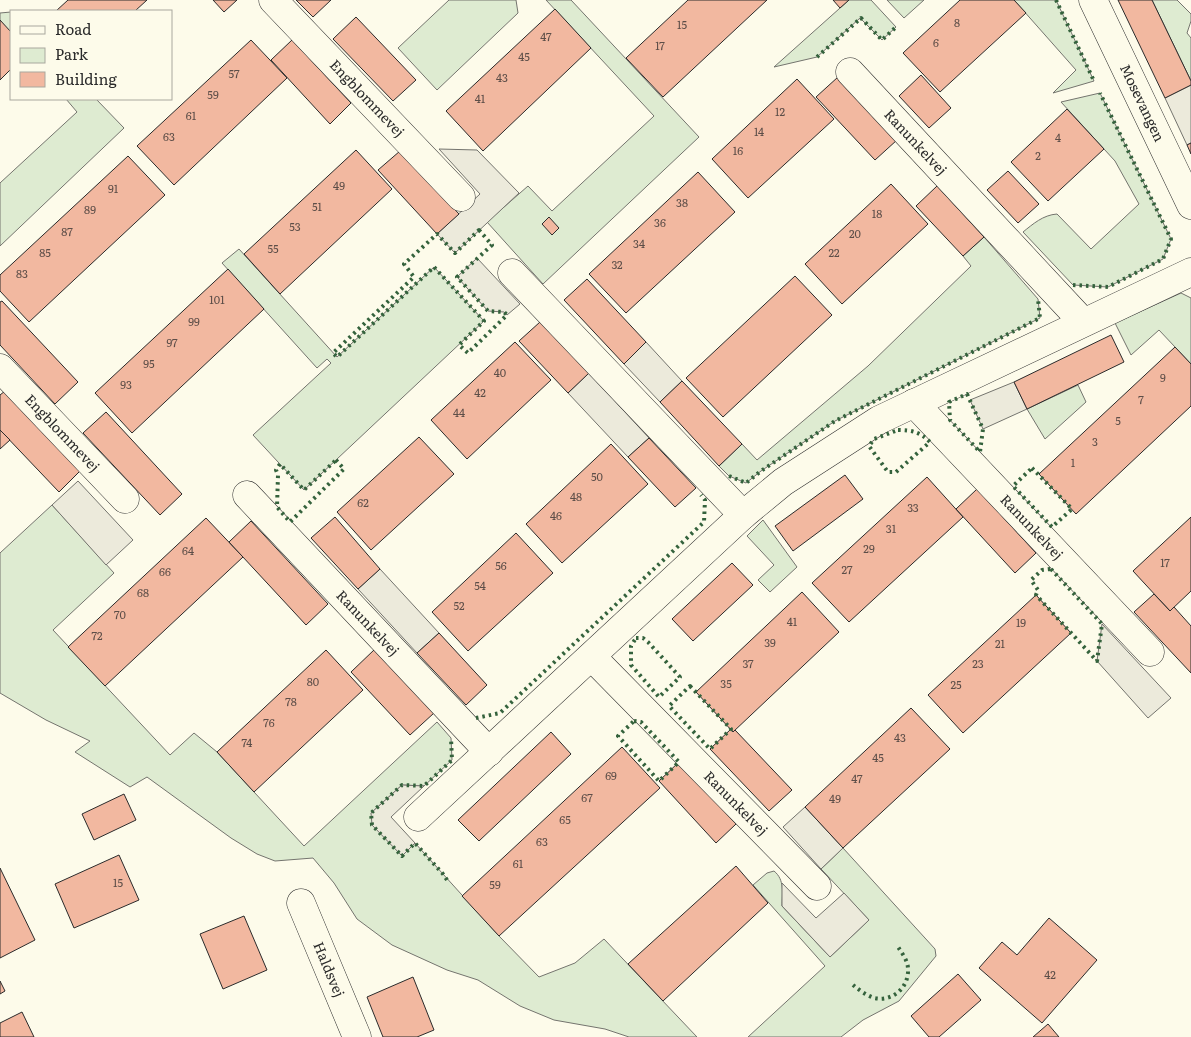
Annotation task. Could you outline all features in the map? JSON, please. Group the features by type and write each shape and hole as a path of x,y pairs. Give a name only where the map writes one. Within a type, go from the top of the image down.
{"street":[{"name":"Engblommevej","path":"273,0 461,197"},
{"name":"Mosevangen","path":"1094,0 1191,205"},
{"name":"Ranunkelvej","path":"850,72 1083,322"},
{"path":"418,817 743,516 783,482 879,420 1191,272"},
{"path":"512,273 743,516"},
{"name":"Engblommevej","path":"0,368 125,499"},
{"name":"Ranunkelvej","path":"914,403 1150,652"},
{"name":"Ranunkelvej","path":"247,495 489,752"},
{"name":"Ranunkelvej","path":"592,657 817,886"},
{"name":"Haldsvej","path":"301,903 357,1037"}],"green space":[{"path":"449,0 516,0 518,13 437,90 398,48"},
{"path":"546,0 571,0 699,137 543,284 487,222 528,186 552,211 654,116"},
{"path":"849,0 871,0 896,27 882,40 860,18 817,57 774,67"},
{"path":"887,0 924,0 904,18"},
{"path":"1014,0 1056,0 1094,81 1053,93 1076,70"},
{"path":"1152,0 1177,0 1191,14 1187,33 1191,38 1191,81"},
{"path":"10,12 10,33 0,21 0,13"},
{"path":"1100,93 1171,239 1163,259 1108,287 1073,285 1023,232 1043,218 1057,214 1091,249 1139,204 1115,161 1061,102"},
{"path":"67,100 97,100 124,128 0,246 0,183 77,112"},
{"path":"984,237 1038,299 1040,318 835,421 746,483 729,476 719,466 742,444 757,460 868,366 971,266 963,256"},
{"path":"239,249 337,357 434,267 484,321 304,490 253,435 331,363 327,359 317,368 222,263"},
{"path":"1181,293 1191,298 1191,364 1159,330 1131,355 1115,323"},
{"path":"1078,385 1086,402 1045,439 1027,409"},
{"path":"52,505 114,573 53,630 170,755 194,733 217,752 304,846 437,722 451,738 452,760 424,786 402,785 371,813 402,855 415,843 499,936 539,977 575,963 604,939 697,1037 629,1037 605,1029 554,1020 520,1006 478,980 447,970 392,945 357,919 334,883 313,858 275,861 257,854 231,838 147,777 130,787 75,752 90,741 46,720 0,693 0,553"},
{"path":"763,520 797,567 770,592 758,580 774,565 747,536"},
{"path":"843,848 935,949 936,956 899,1001 863,1020 841,1037 748,1037 825,966 753,885 767,873 774,871 780,878 782,906 830,957 869,920 821,869"}],"shaded area":[{"path":"1191,85 1191,143 1187,145 1165,98"},
{"path":"439,149 477,150 519,193 455,253 437,234 480,194"},
{"path":"477,258 520,304 507,315 504,312 488,311 457,277"},
{"path":"646,342 682,381 660,402 624,364"},
{"path":"589,373 649,438 628,457 568,393"},
{"path":"1014,382 1027,409 983,429 970,400"},
{"path":"78,481 133,540 106,565 52,505"},
{"path":"380,569 439,633 417,653 358,589"},
{"path":"1102,624 1171,698 1148,718 1097,661"},
{"path":"402,785 424,786 391,817 415,843 402,856 372,825 371,813"},
{"path":"805,807 843,848 821,869 783,827"},
{"path":"782,883 816,918 844,893 869,920 830,957 782,906"}],"building":[{"path":"68,0 147,0 136,10 57,10"},
{"path":"213,0 237,0 224,12"},
{"path":"296,0 331,0 313,17"},
{"path":"688,0 767,0 663,97 626,58"},
{"path":"833,0 849,0 840,8"},
{"path":"960,0 1014,0 1026,13 940,92 903,53"},
{"path":"1118,0 1152,0 1191,81 1191,85 1165,98"},
{"path":"555,9 591,48 483,151 446,111"},
{"path":"356,17 416,80 393,101 333,39"},
{"path":"0,20 10,31 10,70 0,80"},
{"path":"251,40 287,78 174,185 137,146"},
{"path":"292,40 351,103 330,124 271,60"},
{"path":"921,75 951,108 929,128 899,96"},
{"path":"838,77 897,140 875,160 816,97"},
{"path":"797,79 834,119 748,198 712,159"},
{"path":"1067,109 1104,149 1048,201 1011,162"},
{"path":"1191,143 1191,154 1187,145"},
{"path":"356,150 392,189 280,294 244,254"},
{"path":"400,151 459,214 437,234 378,170"},
{"path":"128,156 165,195 29,322 0,291 0,275"},
{"path":"1008,171 1039,204 1018,223 987,190"},
{"path":"698,172 735,212 626,313 589,274"},
{"path":"891,184 928,224 842,304 805,264"},
{"path":"937,186 984,237 963,256 916,206"},
{"path":"549,217 559,228 552,235 542,224"},
{"path":"228,269 264,309 132,433 95,393"},
{"path":"795,276 832,315 723,417 686,378"},
{"path":"587,279 646,342 624,364 564,300"},
{"path":"2,301 78,382 55,404 0,345 0,302"},
{"path":"540,322 589,373 568,393 519,341"},
{"path":"1111,335 1124,362 1027,409 1014,382"},
{"path":"515,342 551,380 467,459 431,420"},
{"path":"1175,347 1191,364 1191,406 1076,514 1039,474"},
{"path":"682,381 742,444 719,466 660,402"},
{"path":"5,391 80,471 59,492 0,430 0,395"},
{"path":"106,412 182,494 160,515 83,433"},
{"path":"0,430 10,440 0,449"},
{"path":"419,437 454,474 371,550 337,512"},
{"path":"649,438 696,488 675,507 628,457"},
{"path":"611,444 648,484 562,563 526,524"},
{"path":"845,475 863,499 793,551 775,526"},
{"path":"927,477 963,517 849,622 812,583"},
{"path":"977,489 1036,553 1015,573 956,509"},
{"path":"335,517 380,569 358,589 311,538"},
{"path":"1191,517 1191,591 1170,611 1133,571"},
{"path":"206,518 243,557 105,686 68,647"},
{"path":"251,521 328,604 306,625 229,542"},
{"path":"516,533 553,573 468,651 432,612"},
{"path":"732,563 753,585 693,641 672,619"},
{"path":"802,592 839,632 733,732 696,692"},
{"path":"1154,594 1170,611 1174,607 1191,626 1191,673 1134,612"},
{"path":"1036,595 1071,633 963,733 928,695"},
{"path":"439,633 487,685 466,705 417,653"},
{"path":"375,649 434,713 410,735 351,672"},
{"path":"326,650 363,690 254,792 217,752"},
{"path":"911,708 950,749 843,848 805,807"},
{"path":"731,729 733,732 735,730 792,790 769,811 710,749"},
{"path":"551,732 571,754 479,841 458,820"},
{"path":"622,747 660,788 499,936 462,896"},
{"path":"679,762 736,824 716,843 659,781"},
{"path":"124,794 136,820 94,840 82,814"},
{"path":"119,855 139,900 74,928 55,884"},
{"path":"736,866 768,903 663,1001 628,964"},
{"path":"0,868 35,940 0,958"},
{"path":"244,916 267,970 223,989 200,934"},
{"path":"1049,918 1097,960 1042,1023 979,968 1002,942 1017,955"},
{"path":"958,974 981,1000 939,1037 929,1037 911,1016"},
{"path":"413,977 434,1030 417,1037 383,1037 367,997"},
{"path":"0,981 5,991 0,994"},
{"path":"22,1012 34,1037 0,1037 0,1023"},
{"path":"1048,1024 1059,1037 1033,1037"}],"hedge":[{"path":"1056,0 1094,81"},
{"path":"817,57 861,18 882,40 896,27"},
{"path":"1073,285 1108,287 1163,259 1171,239 1100,93"},
{"path":"479,230 492,245 457,277 488,311 504,312 507,315 468,353 459,345 484,321 434,267 337,357 333,353 414,277 404,264 437,234 455,253 479,230"},
{"path":"729,476 746,483 835,421 1040,318 1038,299"},
{"path":"967,394 983,429 980,452 950,420 949,402 967,394"},
{"path":"898,430 916,432 930,442 896,472 888,472 869,446 874,439 898,430"},
{"path":"336,460 344,469 290,522 277,507 278,475 276,470 280,464 304,490 336,460"},
{"path":"1032,468 1072,509 1052,527 1013,486 1032,468"},
{"path":"476,718 500,713 704,522 705,500 701,495"},
{"path":"1051,569 1102,624 1097,661 1036,595 1038,590 1031,580 1042,570 1051,569"},
{"path":"636,638 643,638 648,642 680,677 659,697 631,665 631,646 636,638"},
{"path":"690,686 731,729 710,749 669,706 690,686"},
{"path":"634,721 641,722 679,762 659,781 618,736 634,721"},
{"path":"447,880 415,843 402,856 372,825 371,813 402,785 424,786 452,760 451,738"},
{"path":"853,985 874,998 887,998 898,992 908,976 906,960 898,947"}]}
